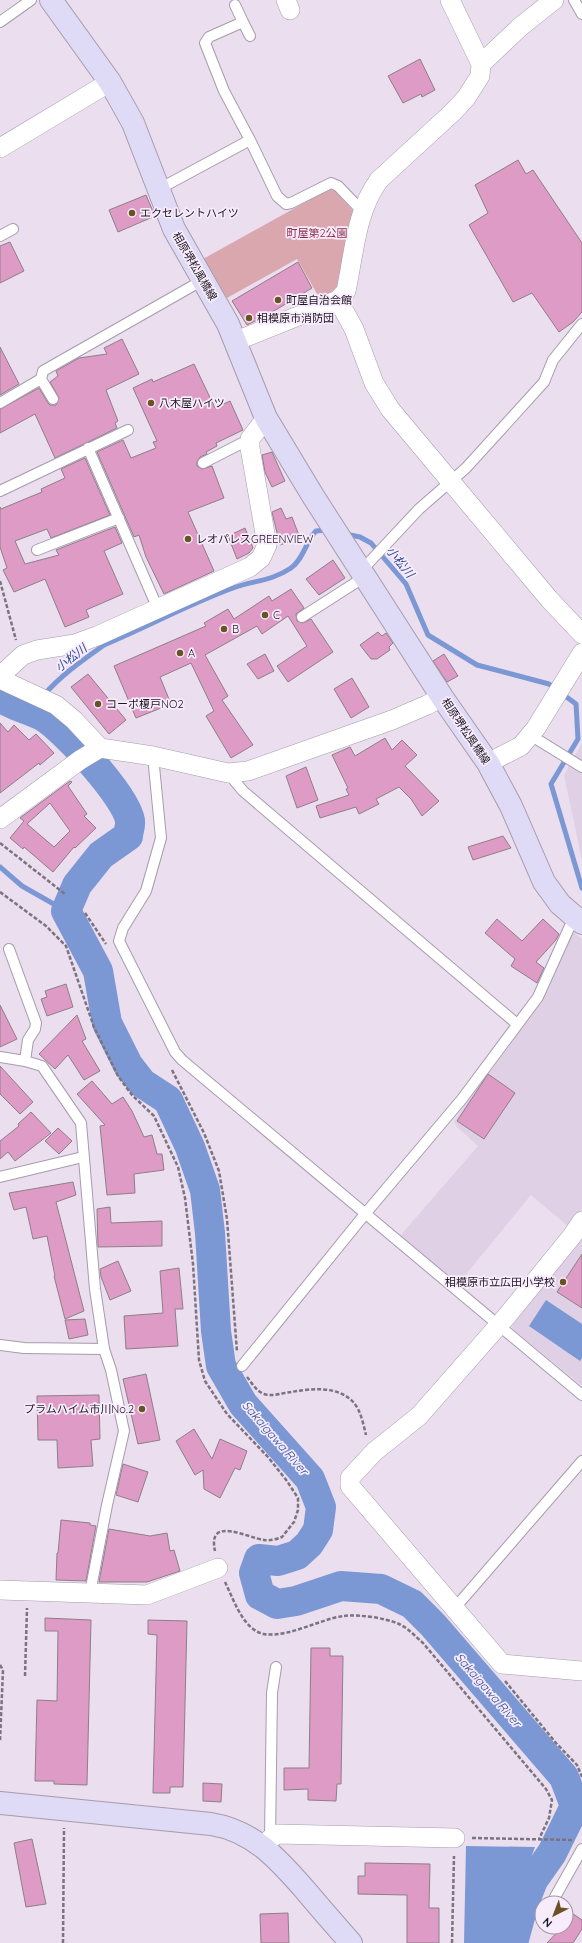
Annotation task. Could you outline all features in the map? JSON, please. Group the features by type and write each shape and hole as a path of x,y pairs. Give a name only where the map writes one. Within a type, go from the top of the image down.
{"street":[{"name":"相原堺松風橋線","path":"51,0 110,82 133,123 174,229 228,324 266,418 342,540 367,568 442,696 488,763 511,806 544,882 560,904 578,920"},
{"path":"236,341 338,300 344,296 362,211 373,189 379,180 453,112 466,98 480,76 481,64 450,0"},
{"path":"481,64 520,27 554,0"},
{"path":"0,148 110,82"},
{"path":"338,300 354,329 367,368 380,396 549,599 582,634"},
{"path":"91,754 74,720 56,705 0,678 23,655 37,650 75,644 97,636 250,567 264,554 267,545 250,448 250,439 266,418"},
{"path":"488,763 521,746 552,702 582,653"},
{"path":"0,819 91,754 153,756 228,773 248,771 392,720 427,705 442,696"},
{"path":"582,1221 572,1236 498,1326 419,1416 374,1452 350,1478 350,1486 502,1664 582,1671"},
{"path":"0,1590 147,1595 218,1568"},
{"path":"0,1803 225,1826 267,1842 282,1864 351,1943"},
{"path":"267,1842 277,1834 455,1838"}],"lane":[{"path":"0,22 31,0"},
{"path":"574,0 582,14"},
{"path":"235,6 250,36"},
{"path":"243,22 209,37 205,43 224,91 277,196 286,204 291,203 331,183 338,186 362,211"},
{"path":"159,189 250,140"},
{"path":"0,236 13,229"},
{"path":"0,403 41,378 43,371 203,280"},
{"path":"302,616 367,568 388,542 419,509 466,468 544,382 553,360 582,324"},
{"path":"41,378 53,399"},
{"path":"0,491 128,430"},
{"path":"204,464 250,439"},
{"path":"88,448 158,608"},
{"path":"37,550 118,518"},
{"path":"530,735 582,767"},
{"path":"153,756 161,838 146,891 123,928 119,941 175,1052 182,1060 582,1395"},
{"path":"228,773 243,791 517,1024"},
{"path":"242,1366 365,1214 462,1099 538,997 578,920"},
{"path":"9,949 36,1023 35,1029 28,1040 25,1061"},
{"path":"0,1057 25,1061 42,1066 81,1123 95,1289 104,1349 111,1370 124,1431 106,1505 90,1593"},
{"path":"0,1176 83,1158"},
{"path":"0,1345 24,1348 104,1349"},
{"path":"454,1609 582,1461"},
{"path":"267,1842 272,1693 276,1667"},
{"path":"556,1895 581,1845"}],"path":[{"path":"0,581 16,641 23,655"},
{"path":"0,843 65,894"},
{"path":"0,892 46,926 66,946 94,1027 118,1076 132,1095 154,1116 178,1167 185,1198 193,1264 199,1360 205,1381 227,1414 268,1457 287,1480 298,1498 298,1510 294,1522 282,1537 264,1540 235,1530 225,1531 218,1534 213,1543 218,1568 241,1615 256,1632 275,1636 344,1616 373,1618 398,1624 412,1632 546,1788 552,1800 550,1818 539,1839"},
{"path":"85,913 101,934 108,947"},
{"path":"172,1070 204,1133 219,1171 227,1219 236,1351 242,1366 255,1389 263,1394 272,1396 317,1388 339,1392 352,1401 358,1409 374,1452"},
{"path":"25,1676 27,1591"},
{"path":"0,1665 3,1670 0,1740"},
{"path":"63,1943 64,1809"},
{"path":"452,1943 455,1838 544,1839 581,1845"}],"shaded area":[{"path":"582,743 582,860 564,775"},
{"path":"573,932 582,939 582,1209 569,1227 531,1195 458,1284 400,1236 478,1146 457,1127 454,1122 545,997"},
{"name":"相模原市立広田小学校","path":"582,1236 582,1386 512,1328 513,1319"}],"green space":[{"name":"町屋第2公園","path":"329,189 335,191 354,212 339,285 331,292 319,297 297,259 227,298 203,259"}],"water":[{"path":"546,1300 582,1324 582,1358 580,1361 529,1326"},
{"path":"466,1846 535,1847 499,1943 464,1943"}],"building":[{"path":"420,59 435,90 422,97 421,94 403,103 388,76"},
{"path":"518,160 526,174 533,170 582,243 582,312 573,322 559,332 532,293 513,302 469,225 488,213 475,185"},
{"name":"エクセレントハイツ","path":"146,195 155,216 118,232 109,210"},
{"path":"10,242 24,271 0,283 0,246"},
{"path":"298,262 312,288 269,314 247,325 232,301"},
{"path":"122,339 139,374 106,390 118,421 115,423 117,428 55,458 35,414 0,433 0,409 39,388 50,405 56,405 59,398 50,382 58,376 56,371 79,358 107,354 104,348"},
{"path":"0,347 19,384 0,395"},
{"path":"194,364 215,408 230,401 243,430 216,443 217,446 206,452 207,454 200,457 197,462 197,466 202,469 212,466 224,498 188,512 214,571 164,594 146,557 139,535 134,537 97,452 123,440 131,458 156,448 153,442 157,441 133,388 152,379 153,382"},
{"path":"272,452 285,481 272,487 265,472 262,455"},
{"path":"85,458 110,515 51,538 47,529 15,541 25,564 59,555 56,550 115,527 122,543 104,551 123,594 86,610 89,617 65,627 45,579 14,592 3,570 7,568 0,547 0,507 1,509 42,492 41,489 65,478 61,469"},
{"path":"281,508 286,519 292,517 300,538 280,545 272,512"},
{"path":"245,528 253,548 249,553 237,559 228,536"},
{"path":"333,560 345,578 319,595 306,579"},
{"path":"291,589 304,608 296,614 297,621 303,623 311,619 333,652 288,682 277,666 307,646 288,616 262,634 257,626 205,655 228,696 222,700 253,745 231,758 206,716 214,711 191,663 160,677 171,704 136,718 114,666 206,626 204,623 228,609 234,619 269,596 272,601"},
{"path":"378,632 382,636 386,633 393,643 389,647 390,650 377,659 371,659 360,645"},
{"path":"265,654 274,671 258,679 247,664"},
{"path":"444,654 458,676 447,682 433,661"},
{"name":"コーポ榎戸NO2","path":"88,674 126,720 109,734 71,687"},
{"path":"352,678 369,707 351,718 334,689"},
{"path":"0,723 8,732 14,725 29,740 36,734 54,753 40,765 39,763 0,793"},
{"path":"385,738 392,750 402,740 417,755 405,766 439,801 422,816 411,799 399,787 376,799 379,804 359,814 356,807 320,818 316,806 349,795 346,789 348,788 332,755 350,747 355,756"},
{"path":"306,767 318,800 297,808 286,776"},
{"path":"70,781 72,782 68,786 87,814 84,816 96,828 75,848 74,847 53,872 24,847 23,849 10,838 24,821 20,818","holes":["50,803 70,831 54,847 27,824"]},
{"path":"503,836 511,848 473,860 468,847"},
{"path":"497,919 522,941 543,919 559,934 556,940 536,962 544,968 537,983 511,966 515,959 485,933"},
{"path":"66,984 73,1007 47,1016 41,999 47,997 45,991"},
{"path":"0,1005 17,1039 0,1047"},
{"path":"77,1015 86,1039 82,1041 100,1071 84,1080 68,1055 55,1069 39,1054"},
{"path":"0,1066 33,1102 20,1114 0,1094"},
{"path":"488,1074 515,1093 484,1139 457,1121"},
{"path":"92,1081 112,1104 123,1097 132,1111 144,1137 152,1135 157,1154 162,1154 164,1170 134,1174 135,1193 107,1195 100,1126 105,1125 77,1094"},
{"path":"31,1112 51,1133 15,1161 8,1152 0,1159 0,1141 19,1126 18,1124"},
{"path":"58,1128 72,1141 59,1154 45,1141"},
{"path":"73,1182 76,1195 56,1202 84,1311 65,1319 54,1276 47,1236 33,1239 26,1207 14,1210 9,1193"},
{"path":"110,1207 111,1223 162,1221 162,1246 98,1247 97,1209"},
{"path":"582,1254 582,1308 557,1292"},
{"path":"118,1261 131,1291 110,1300 101,1277 100,1269"},
{"path":"179,1268 183,1309 175,1309 178,1346 126,1349 124,1316 163,1313 160,1271"},
{"path":"85,1319 88,1335 69,1339 65,1320"},
{"name":"プラムハイム市川No.2","path":"146,1374 160,1440 138,1444 123,1379"},
{"path":"99,1395 100,1439 91,1440 93,1466 58,1468 57,1440 38,1440 37,1396"},
{"path":"194,1429 212,1459 220,1439 247,1451 240,1470 235,1468 220,1498 204,1489 203,1470 195,1475 176,1441"},
{"path":"123,1464 148,1472 138,1502 116,1495"},
{"path":"61,1520 90,1523 90,1525 96,1526 86,1581 56,1580 57,1553"},
{"path":"109,1529 150,1536 167,1533 170,1551 174,1550 180,1571 147,1582 99,1582"},
{"path":"45,1618 91,1620 87,1785 54,1784 54,1781 35,1781 37,1700 57,1701 58,1631 45,1631"},
{"path":"148,1620 187,1621 183,1787 170,1787 170,1793 153,1793 157,1635 148,1634"},
{"path":"311,1648 330,1648 330,1656 343,1656 341,1784 337,1784 336,1801 308,1800 308,1789 284,1790 284,1768 309,1768"},
{"path":"203,1783 222,1784 221,1802 203,1801"},
{"path":"32,1839 46,1904 26,1907 14,1843"},
{"path":"365,1863 430,1864 429,1908 439,1908 439,1943 407,1943 407,1895 358,1894 358,1876 365,1876"},
{"path":"288,1913 289,1943 261,1943 260,1914"},
{"path":"574,1914 582,1920 582,1929 573,1943 547,1943 554,1935 574,1935"}],"waterway":[{"name":"小松川","path":"44,695 65,674 104,645 217,594 241,585 283,573 295,565 299,560 316,531 327,530"},
{"name":"小松川","path":"345,534 360,537 371,543 406,584 428,635 477,665 549,684 576,704 578,739 551,784 582,888"},
{"name":"Sakaigawa River","path":"0,697 44,717 66,735 107,781 118,796 130,821 128,836 101,855 77,885 66,911 98,971 107,1023 128,1065 142,1083 168,1100 190,1147 205,1190 210,1233 216,1331 221,1366 243,1404 310,1479 321,1507 318,1530 309,1544 297,1555 278,1561 259,1559 254,1573 260,1595 277,1604 296,1601 341,1586 381,1589 412,1604 433,1625 564,1777 575,1806 552,1853 533,1880 523,1906 513,1943"},
{"name":"小松川","path":"29,712 39,701"},
{"path":"0,867 22,886 66,911"}],"place":[{"name":"エクセレントハイツ","path":"132,213"},
{"name":"町屋自治会館","path":"278,300"},
{"name":"相模原市消防団","path":"249,318"},
{"name":"八木屋ハイツ","path":"151,403"},
{"name":"レオパレスGREENVIEW","path":"188,539"},
{"name":"C","path":"265,615"},
{"name":"B","path":"224,629"},
{"name":"A","path":"180,653"},
{"name":"コーポ榎戸NO2","path":"98,704"},
{"name":"相模原市立広田小学校","path":"563,1282"},
{"name":"プラムハイム市川No.2","path":"142,1409"}]}
